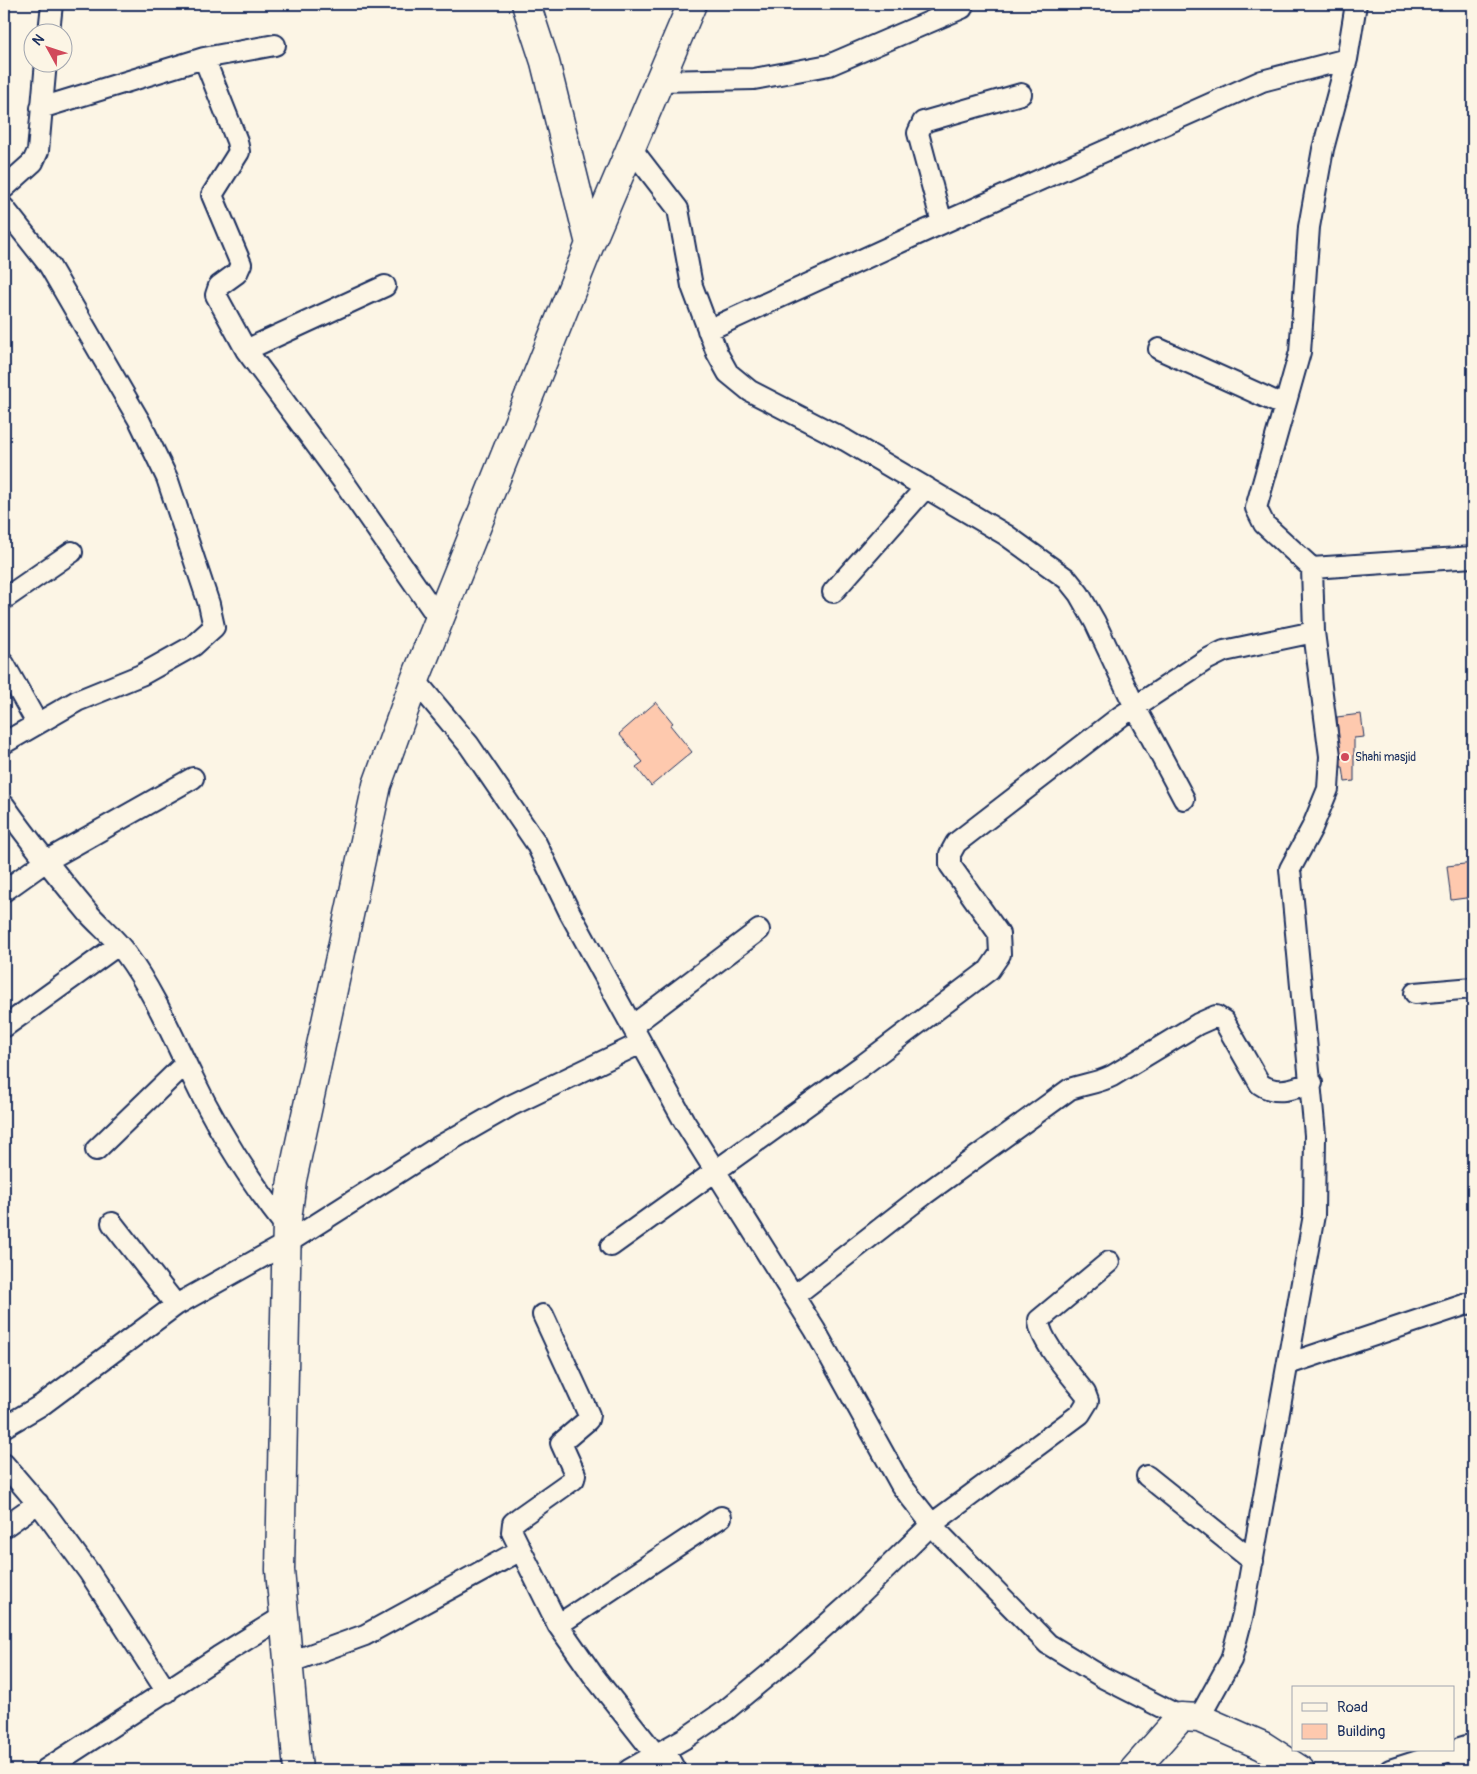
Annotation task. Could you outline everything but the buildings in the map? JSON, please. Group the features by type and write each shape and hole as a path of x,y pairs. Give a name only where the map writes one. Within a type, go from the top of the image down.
{"main road":[{"path":"526,4 545,62 590,244"},
{"path":"298,1770 280,1570 287,1236 294,1170 377,785 439,619 590,244 692,4"},
{"path":"1134,1770 1190,1717 1263,1746 1300,1770"}],"street":[{"path":"50,22 52,4"},
{"path":"415,680 469,745 536,843 570,913 684,1121 815,1330 901,1485 932,1524 1048,1644 1104,1678 1190,1717 1232,1660 1253,1561 1314,1215 1316,1135 1290,869 1312,828 1328,789 1330,756 1314,632 1312,568 1264,524 1256,508 1283,405 1300,352 1309,227 1324,149 1347,59 1356,4"},
{"path":"659,80 754,79 828,65 962,8"},
{"path":"41,108 204,58 275,45"},
{"path":"204,58 237,141 239,152 212,195 212,200 241,264 237,273 218,286 216,295 246,350 346,485 439,619"},
{"path":"708,330 942,223 1262,81 1347,59"},
{"path":"4,188 32,162 38,151 45,72"},
{"path":"942,223 918,133 919,126 923,122 1021,94"},
{"path":"631,148 678,209 692,286 716,353 728,373 750,391 846,440 1006,535 1067,579 1079,594 1091,615 1135,707 1184,799"},
{"path":"4,208 49,265 140,422 167,478 209,604 214,627 193,646 141,675 77,701 4,743"},
{"path":"246,350 385,286"},
{"path":"1159,349 1283,405"},
{"path":"833,592 926,488"},
{"path":"4,599 72,552"},
{"path":"1312,568 1473,556"},
{"path":"611,1246 863,1065 989,970 1000,954 999,934 950,865 950,854 956,843 1135,707 1206,660 1224,651 1314,632"},
{"path":"4,664 37,724"},
{"path":"4,891 46,861 193,778"},
{"path":"4,805 46,861 126,953 164,1017 234,1156 287,1236"},
{"path":"4,1427 43,1404 176,1305 287,1236 637,1034 759,930"},
{"path":"4,1027 118,945"},
{"path":"1415,993 1473,988"},
{"path":"794,1296 925,1194 1070,1089 1102,1081 1112,1076 1198,1024 1216,1016 1224,1021 1260,1084 1269,1090 1278,1092 1312,1083"},
{"path":"96,1150 186,1063"},
{"path":"112,1223 176,1305"},
{"path":"629,1770 726,1710 788,1659 853,1601 932,1524 1080,1414 1088,1402 1085,1393 1039,1328 1039,1320 1109,1262"},
{"path":"1288,1364 1473,1302"},
{"path":"543,1315 589,1415 585,1425 565,1438 561,1443 575,1474 574,1480 513,1523 512,1532 558,1625 593,1675 675,1770"},
{"path":"4,1464 38,1503 90,1572 167,1692"},
{"path":"1148,1476 1253,1561"},
{"path":"4,1527 38,1503"},
{"path":"558,1625 721,1517"},
{"path":"288,1663 365,1635 521,1550"},
{"path":"45,1770 167,1692 218,1656 284,1616"},
{"path":"1459,1749 1466,1770"},
{"path":"1390,1770 1449,1752"}],"place":[{"name":"Shahi masjid","path":"1345,757"}]}
